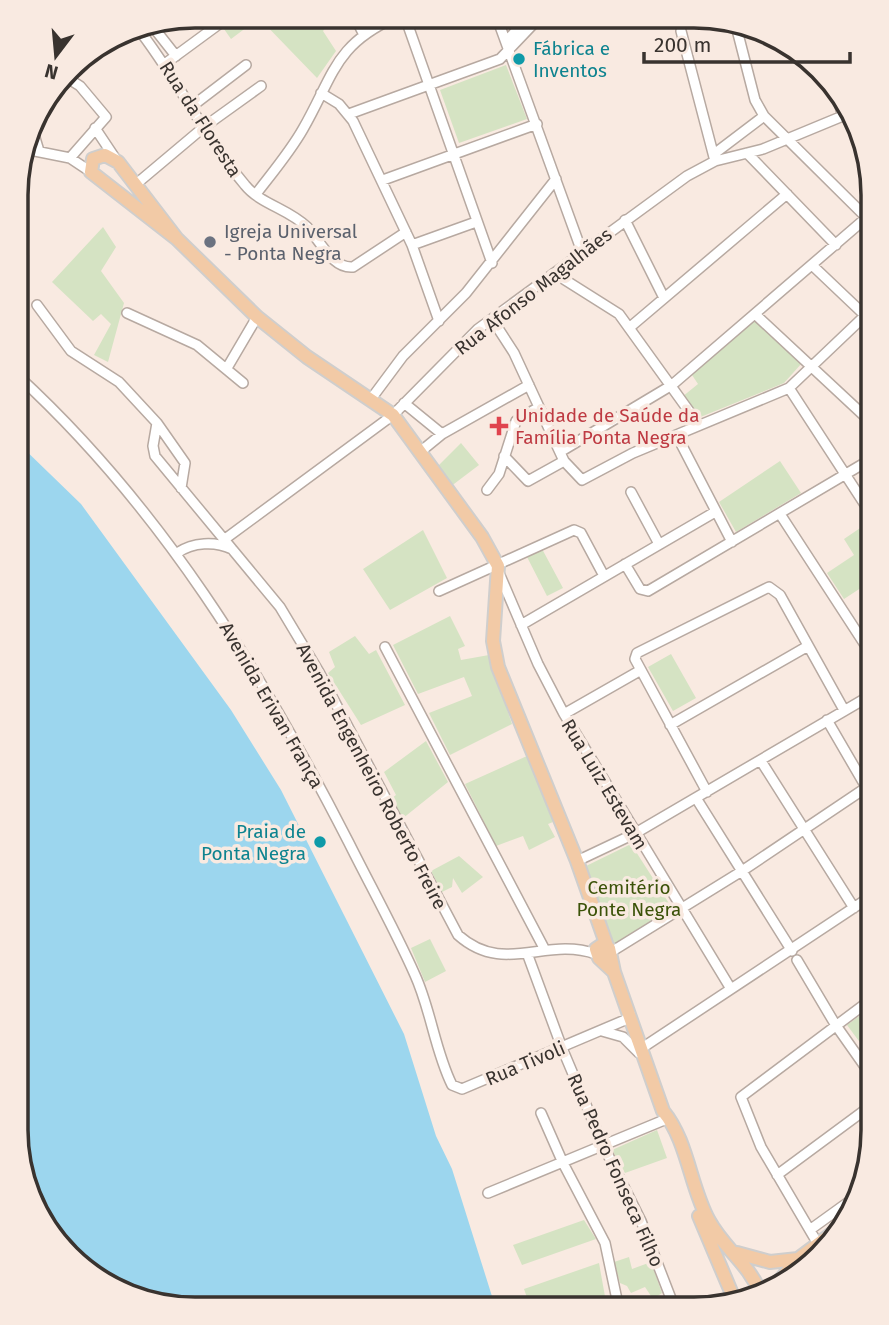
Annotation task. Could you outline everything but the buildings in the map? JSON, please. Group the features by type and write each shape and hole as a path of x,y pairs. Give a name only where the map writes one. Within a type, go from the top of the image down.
{"main road":[{"path":"177,239 118,162 110,157 97,156 91,163 91,172 177,239 257,317 307,357 393,415 482,537 498,568 495,659 577,861 604,950 731,1292"},
{"path":"664,1117 715,1230 751,1271 756,1285"},
{"path":"715,1230 717,1258"},
{"path":"794,1264 810,1250"},
{"path":"736,1253 770,1262 798,1259"}],"street":[{"path":"166,63 214,28"},
{"path":"360,28 363,33"},
{"path":"256,194 303,130 341,56 363,33 373,28"},
{"path":"409,28 492,262"},
{"path":"500,28 582,252"},
{"path":"506,42 518,28"},
{"path":"349,114 500,59 510,53 530,28"},
{"path":"681,31 714,158"},
{"name":"Rua da Floresta","path":"157,32 176,56"},
{"path":"738,34 755,100 764,116 784,139 861,209"},
{"name":"Rua da Floresta","path":"146,36 166,63 204,127 245,185 300,221 325,250 345,267 353,267 406,232"},
{"path":"191,107 246,65"},
{"path":"135,184 204,127 261,86"},
{"path":"70,158 106,117 84,91"},
{"path":"321,93 349,114 406,232 439,321"},
{"name":"Rua Afonso Magalhães","path":"225,539 328,470 393,415 471,335 625,220 714,158 764,116"},
{"name":"Rua Afonso Magalhães","path":"714,158 747,153 841,116"},
{"path":"383,180 537,124"},
{"path":"95,128 118,162"},
{"path":"37,143 39,151"},
{"path":"34,150 70,158 91,172"},
{"path":"747,153 836,245"},
{"path":"370,399 403,356 492,262 556,179"},
{"path":"629,328 787,194"},
{"path":"625,220 664,298"},
{"path":"412,246 476,222"},
{"path":"504,456 524,480 531,482 588,432 672,385 861,226"},
{"path":"813,266 861,312"},
{"path":"554,273 604,302 629,328 699,425"},
{"path":"37,305 71,351 119,382 157,423 185,463 181,488"},
{"path":"127,313 197,345 243,383"},
{"path":"757,316 861,413"},
{"path":"227,368 242,338 257,317"},
{"path":"492,319 529,385 562,456 582,481 633,453 789,388 861,320"},
{"path":"420,452 442,434 529,385"},
{"name":"Avenida Erivan França","path":"28,386 94,453 177,553 271,696 316,778 415,975 450,1083"},
{"path":"789,388 861,498"},
{"path":"404,402 442,434"},
{"path":"487,491 496,482 518,419 539,407"},
{"path":"157,423 154,453 234,550"},
{"path":"677,436 732,542"},
{"path":"625,564 642,590 648,591 861,465"},
{"path":"631,492 659,544"},
{"path":"521,625 715,512"},
{"path":"780,514 861,639"},
{"path":"439,591 498,568 577,530 604,576"},
{"path":"177,553 184,548 206,544 234,550"},
{"name":"Avenida Engenheiro Roberto Freire","path":"234,550 280,607 319,672 458,935 485,953 507,956 545,950 604,950"},
{"name":"Rua Luiz Estevam","path":"498,568 521,625 564,714 634,834 731,989"},
{"path":"707,792 634,657 648,647 769,587 780,595 844,710"},
{"path":"670,725 808,646"},
{"path":"385,648 545,950"},
{"path":"564,714 640,670"},
{"path":"577,861 634,834 861,701"},
{"path":"827,720 861,773"},
{"path":"761,761 855,908"},
{"path":"604,950 681,910 861,790"},
{"path":"696,798 835,1024 861,1061"},
{"path":"642,1048 731,989 795,955 861,904"},
{"name":"Rua Pedro Fonseca Filho","path":"527,953 562,1048 603,1145 642,1221 670,1297"},
{"path":"817,1243 757,1137 741,1095 861,1006"},
{"name":"Rua Tivoli","path":"450,1083 462,1089 625,1020 630,1014"},
{"path":"600,1031 629,1040 647,1064"},
{"path":"541,1113 563,1163 605,1243 616,1297"},
{"path":"777,1175 861,1113"},
{"path":"488,1193 563,1163 664,1117"},
{"path":"811,1229 843,1206"}],"green space":[{"path":"225,28 246,28 231,39"},
{"path":"269,28 325,28 323,31 336,51 317,78"},
{"path":"506,65 527,119 459,143 440,90"},
{"path":"103,227 116,247 101,271 124,303 108,362 94,355 111,324 101,314 93,321 52,282"},
{"path":"756,319 802,363 784,383 698,418 682,397 698,384 690,372"},
{"path":"461,443 479,465 450,487 436,468"},
{"path":"780,461 801,493 736,532 719,502"},
{"path":"861,527 861,588 844,599 827,573 854,555 844,539"},
{"path":"423,530 447,578 390,610 363,569"},
{"path":"541,547 563,588 547,596 526,555"},
{"path":"450,616 465,646 458,649 461,660 489,655 512,724 450,755 429,713 472,696 464,677 418,694 393,645"},
{"path":"355,636 369,654 376,650 405,705 361,725 328,673 335,667 329,652"},
{"path":"671,654 696,698 673,711 648,667"},
{"path":"426,741 448,782 402,819 392,798 396,795 384,772"},
{"path":"527,756 553,822 548,824 555,837 529,850 523,836 496,846 465,784"},
{"name":"Cemitério Ponte Negra","path":"631,844 672,908 614,944 584,867"},
{"path":"459,856 483,877 462,893 453,878 452,887 442,892 431,871"},
{"path":"430,939 446,971 425,982 411,948"},
{"path":"861,1015 861,1044 847,1025"},
{"path":"657,1130 667,1158 625,1173 612,1150"},
{"path":"584,1220 596,1239 522,1265 513,1245"},
{"path":"629,1257 632,1269 651,1262 662,1293 652,1297 645,1287 631,1293 627,1286 620,1283 614,1262"},
{"path":"599,1263 605,1297 527,1297 524,1289"}],"water":[{"path":"28,453 81,504 231,710 281,790 404,1034 436,1136 452,1169 492,1297 173,1296 151,1291 111,1275 77,1248 56,1223 45,1204 34,1174 28,1130"}],"place":[{"name":"Fábrica e Inventos","path":"519,59"},
{"name":"Igreja Universal - Ponta Negra","path":"210,242"},
{"name":"Unidade de Saúde da Família Ponta Negra","path":"499,426"},
{"name":"Praia de Ponta Negra","path":"320,842"}]}
